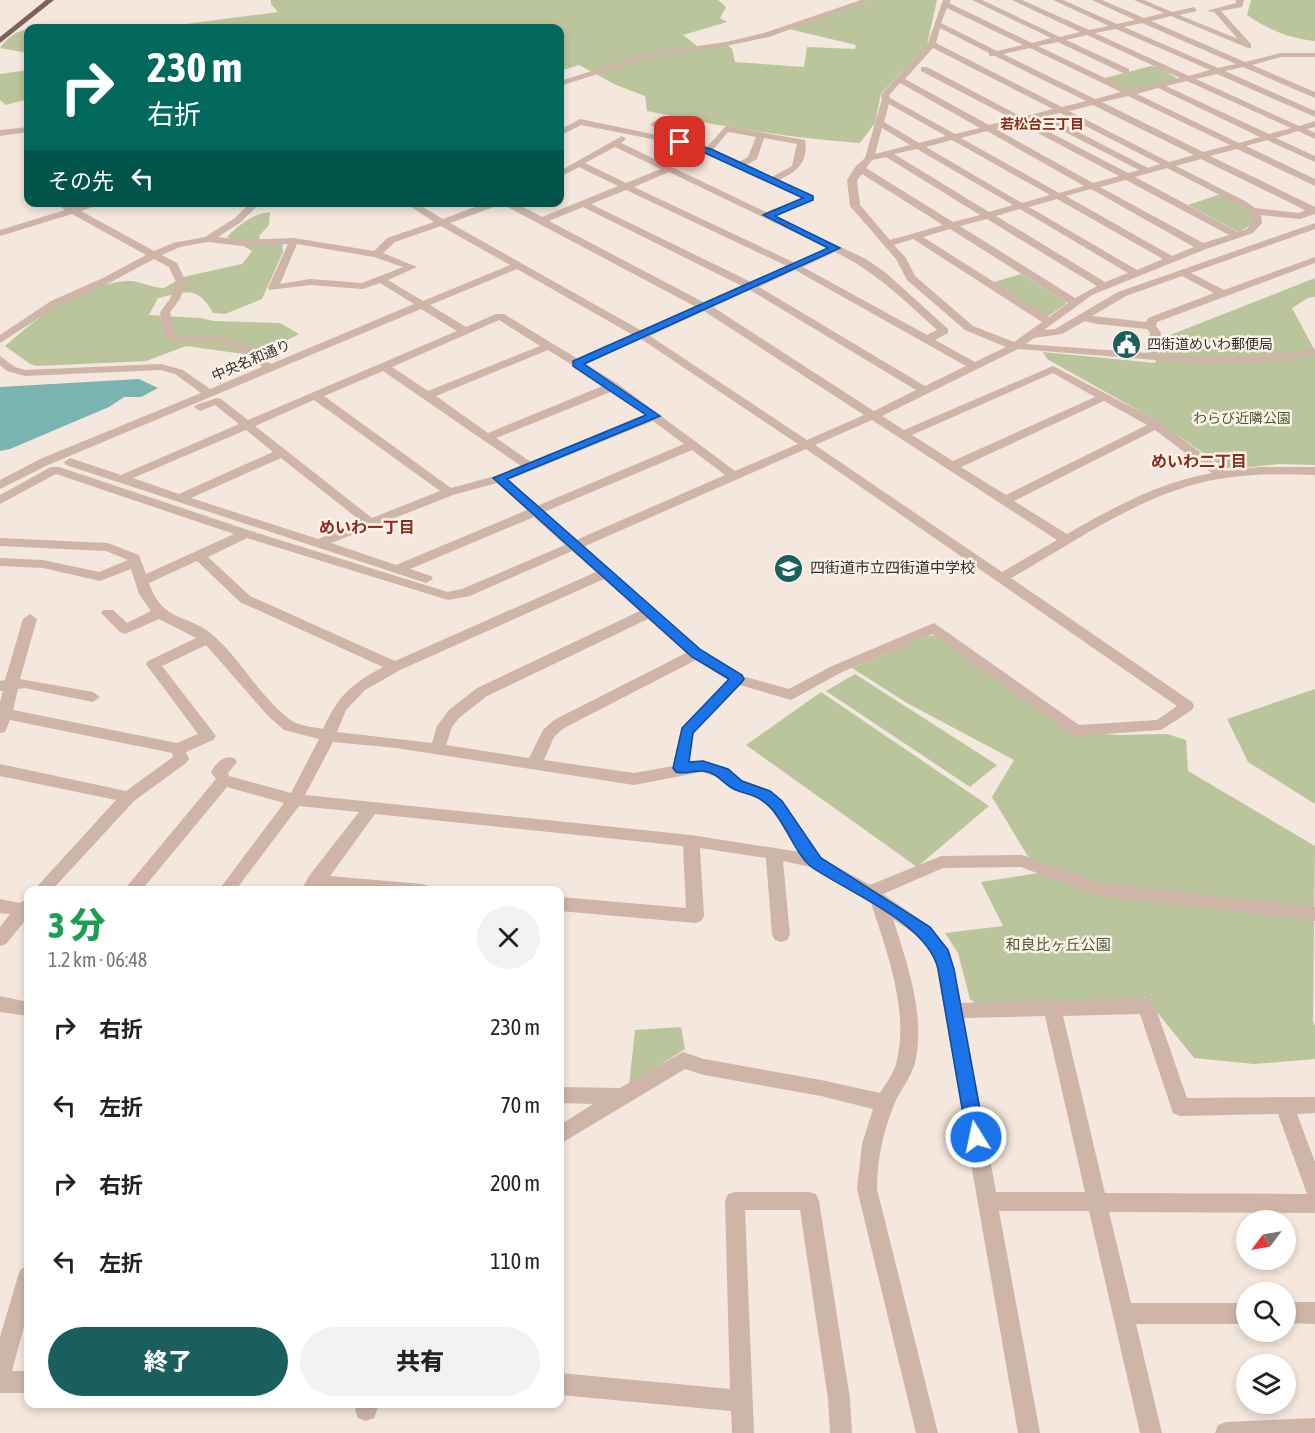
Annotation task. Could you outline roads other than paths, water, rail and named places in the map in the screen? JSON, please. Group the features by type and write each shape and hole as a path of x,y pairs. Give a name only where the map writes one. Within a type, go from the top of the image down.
{"main road":[{"path":"0,41 50,0"}],"street":[{"path":"564,83 653,54 726,44 766,35 868,0"},
{"path":"946,2 958,0"},
{"path":"976,0 1125,71"},
{"path":"1016,0 1315,136"},
{"path":"1057,0 1315,114"},
{"path":"1096,0 1315,95"},
{"path":"1138,0 1248,46"},
{"path":"1194,9 1186,2 1199,0"},
{"path":"985,56 1194,9 1216,10 1239,5 1240,0"},
{"path":"869,158 887,92 932,44 946,2"},
{"path":"946,2 1030,46 1315,183"},
{"path":"1216,10 1254,54 1266,58"},
{"path":"937,24 1314,211"},
{"path":"932,44 958,61 1169,165 1254,211 1300,216 1314,211"},
{"path":"1315,55 1281,55 1266,58 886,153 869,158 852,180 855,206 901,258 911,278 969,328 998,341 1016,346 1205,362 1259,360 1315,352"},
{"path":"958,61 974,58"},
{"path":"1096,78 1155,63"},
{"path":"903,76 929,68 1020,120 1237,235"},
{"path":"903,76 988,128 1202,247"},
{"path":"1157,86 1315,159"},
{"path":"886,99 1170,259"},
{"path":"1038,115 1147,171"},
{"path":"564,131 580,122 682,143 708,151 810,198 767,215"},
{"path":"879,123 1135,273"},
{"path":"655,124 696,133 682,143"},
{"path":"889,243 1315,124"},
{"path":"708,151 726,129 802,142 799,164 795,170 772,180"},
{"path":"0,134 24,131"},
{"path":"564,172 635,132"},
{"path":"739,165 752,159 761,135"},
{"path":"614,143 862,261 882,275 944,331 927,340"},
{"path":"886,153 1104,286"},
{"path":"579,164 796,267 976,367"},
{"path":"859,168 1076,303"},
{"path":"541,221 669,169"},
{"path":"583,204 752,287 926,391"},
{"path":"64,207 173,265 181,282 174,299 165,312 170,338 217,339 246,348 270,369"},
{"path":"0,234 87,207"},
{"path":"208,239 238,220 252,207"},
{"path":"414,207 515,266 643,336 806,444 1187,706 1161,725 1076,731 934,628 837,669 791,695 737,679 696,654 499,478"},
{"path":"376,254 391,240 485,207"},
{"path":"515,207 705,307 1068,541"},
{"path":"0,500 55,470 246,534 448,596 465,593 736,477 976,367 1016,346 1088,293 1254,227 1257,218 1254,211"},
{"path":"1031,335 1058,332 1122,294 1313,228"},
{"path":"915,236 1049,322"},
{"path":"0,340 55,303 107,280 153,255 177,245 208,239 242,243 294,242 376,254 412,267 363,286 310,282 273,288 294,242"},
{"path":"577,364 836,248"},
{"path":"1150,326 1152,320 1315,260"},
{"name":"中央名和通り","path":"0,485 44,462 515,266"},
{"path":"1182,272 1223,294"},
{"path":"380,279 465,331"},
{"path":"121,479 500,316 614,386 736,477"},
{"path":"1084,317 1097,321 1150,326 1156,333 1152,356"},
{"path":"429,395 549,346"},
{"path":"0,359 11,369 25,373 161,367 179,372 210,394"},
{"path":"385,367 429,395 529,466"},
{"path":"904,434 1053,369 1155,425 1223,475"},
{"path":"488,437 614,386"},
{"path":"315,395 448,492"},
{"path":"953,466 1104,397"},
{"path":"371,523 217,401 120,439 70,462 465,593"},
{"path":"317,544 448,492 499,478 654,416"},
{"path":"1006,500 1155,425"},
{"path":"398,569 693,445"},
{"path":"180,498 283,452"},
{"path":"1000,579 1136,502 1172,487 1223,475 1253,471 1315,471"},
{"path":"143,581 246,534"},
{"path":"0,542 108,547 134,558 146,594 159,613 208,638 280,720 289,726 328,736 634,779 681,768 703,766 723,772 737,785 765,795 777,805 815,862"},
{"path":"198,555 245,599 395,667"},
{"path":"0,562 43,564 100,577 135,562"},
{"path":"230,886 295,800 340,708 348,697 366,682 606,573"},
{"path":"437,750 445,726 454,714 482,692 650,612"},
{"path":"108,613 125,629 159,613"},
{"path":"30,619 6,685 2,721 178,749 208,736 153,664 208,638"},
{"path":"534,764 544,740 559,724 696,654"},
{"path":"681,768 687,731 737,679"},
{"path":"6,685 25,683 93,697"},
{"path":"46,886 128,797 181,759 178,749"},
{"path":"229,762 219,772 224,780 295,800 691,841 774,853 815,862 874,896 925,932 943,955 1029,1433"},
{"path":"0,770 128,797"},
{"path":"135,886 224,780"},
{"path":"312,886 370,809"},
{"path":"564,904 695,916 691,841"},
{"path":"774,853 781,935"},
{"path":"874,896 941,862 1022,861 1098,889 1315,914"},
{"path":"874,896 893,945 907,1005 906,1064 885,1103 866,1166 867,1189 927,1433"},
{"path":"0,906 24,907"},
{"path":"0,939 24,909"},
{"path":"0,1004 24,1009"},
{"path":"954,1011 1146,1006 1180,1107 1315,1105"},
{"path":"1052,1009 1151,1433"},
{"path":"564,1130 683,1060 704,1067 821,1088 885,1103"},
{"path":"564,1095 624,1096"},
{"path":"1285,1106 1315,1190"},
{"path":"743,1433 735,1201 809,1201 839,1400 841,1433"},
{"path":"987,1201 1315,1204"},
{"path":"0,1376 24,1290"},
{"path":"1123,1314 1236,1313"},
{"path":"1296,1313 1315,1313"},
{"path":"0,1382 24,1382"},
{"path":"564,1384 742,1401"},
{"path":"1226,1433 1315,1429"}],"water":[{"path":"139,379 158,388 141,397 124,397 109,407 10,449 0,451 0,387"}],"place":[{"name":"四街道めいわ郵便局","path":"1126,344"},
{"name":"四街道市立四街道中学校","path":"789,568"}],"district":[{"name":"若松台三丁目","path":"1042,124"},
{"name":"めいわ二丁目","path":"1199,461"},
{"name":"めいわ一丁目","path":"367,527"}],"park label":[{"name":"わらび近隣公園","path":"1242,418"},
{"name":"和良比ヶ丘公園","path":"1058,945"}]}
